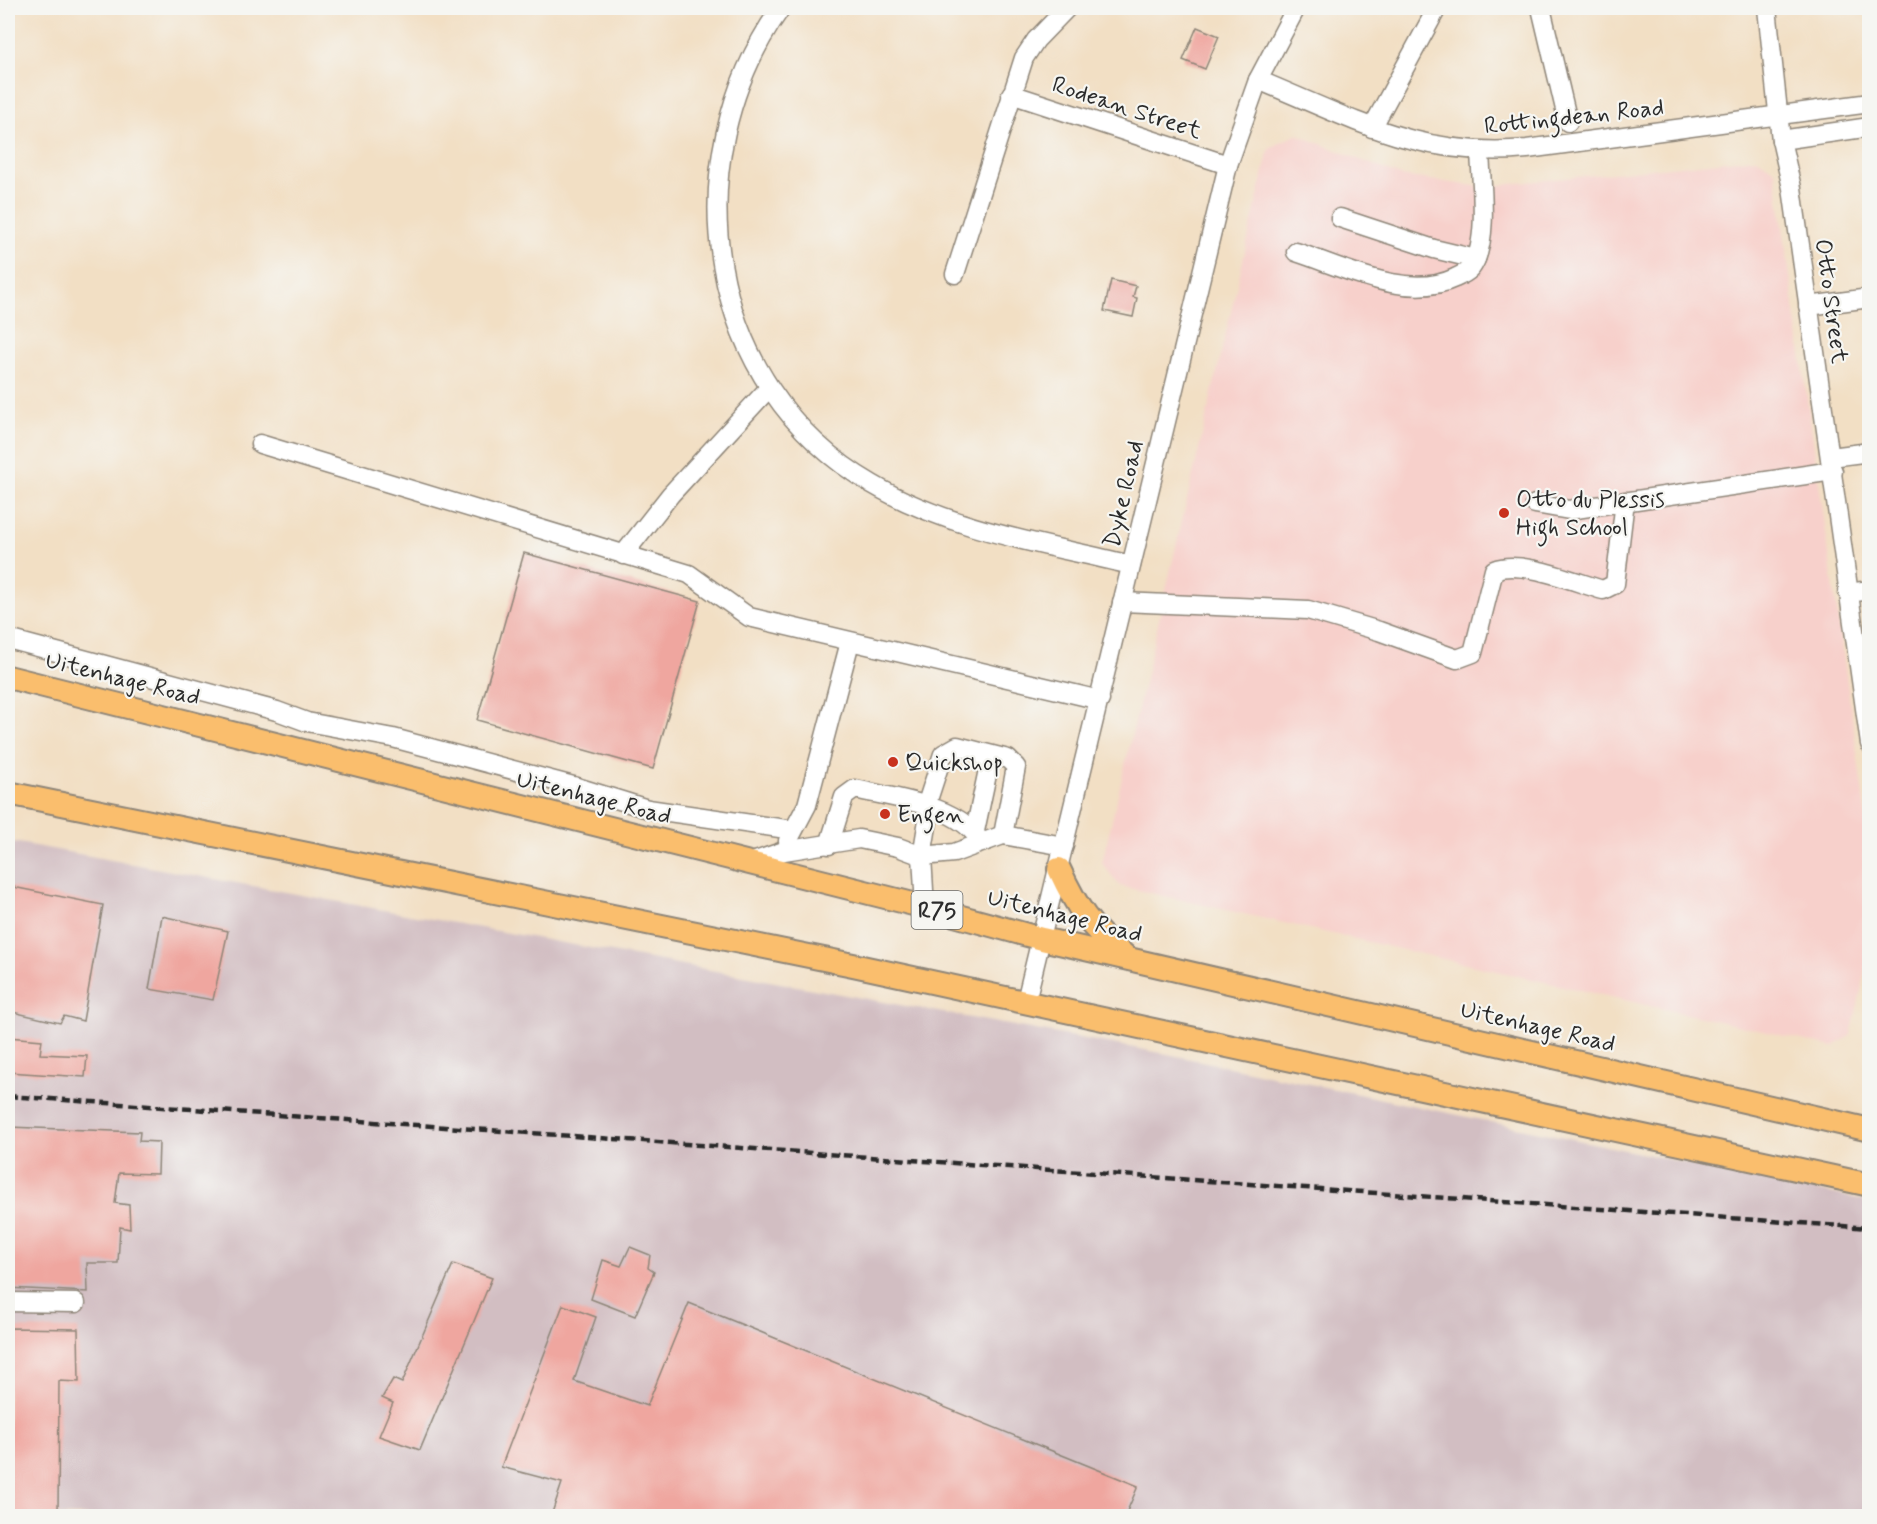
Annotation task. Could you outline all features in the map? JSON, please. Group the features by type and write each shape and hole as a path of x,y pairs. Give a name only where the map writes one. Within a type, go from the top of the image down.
{"main road":[{"name":"Uitenhage Road","path":"8,676 925,907 1042,939 1869,1130"},
{"path":"8,793 1026,1001 1869,1185"},
{"path":"1059,869 1081,913 1094,930 1130,959"}],"street":[{"path":"780,8 755,50 737,89 720,157 717,200 721,263 729,299 747,349 768,389 818,444 855,473 898,498 947,519 1131,565"},
{"name":"Rodean Street","path":"955,274 1024,58 1036,40 1067,8"},
{"name":"Dyke Road","path":"1026,1001 1227,165 1258,80 1296,8"},
{"path":"1541,8 1568,122"},
{"name":"Otto Street","path":"1767,8 1781,140 1792,188 1869,735"},
{"path":"1372,128 1436,10"},
{"name":"Rottingdean Road","path":"1258,80 1372,128 1419,144 1480,151 1527,149 1869,103"},
{"name":"Rodean Street","path":"1011,94 1227,165"},
{"path":"1781,140 1869,127"},
{"path":"1296,252 1410,287 1431,286 1469,271 1476,259 1482,229 1480,151"},
{"path":"1340,218 1434,249 1476,259"},
{"path":"1808,306 1869,298"},
{"path":"623,555 671,494 768,389"},
{"path":"260,444 688,574 749,617 1100,700"},
{"path":"1535,504 1569,510 1832,464 1869,452"},
{"path":"1122,602 1308,610 1379,631 1456,659 1473,653 1494,570 1506,565 1521,567 1603,590 1615,584 1625,501"},
{"path":"1848,593 1869,591"},
{"path":"8,639 277,711 307,722 393,738 577,787 648,809 793,830"},
{"path":"784,851 807,805 850,642"},
{"path":"925,907 922,856 928,807 943,753 957,746 1008,759 1016,767 1003,835"},
{"path":"978,837 989,765 982,753"},
{"path":"829,845 844,797 855,789 955,816 978,837"},
{"path":"750,863 784,851 859,839 898,847 922,856 954,853 978,837 1003,835 1064,846"},
{"path":"8,1302 76,1303"}],"shaded area":[{"name":"Otto du Plessis High School","path":"1296,134 1401,176 1482,187 1757,158 1775,170 1869,838 1869,955 1851,1035 1833,1047 1120,886 1102,863 1269,149"},
{"path":"8,841 1167,1054 1869,1201 1869,1516 8,1516"}],"building":[{"path":"1197,27 1219,36 1205,69 1183,60"},
{"path":"1111,280 1136,286 1133,297 1137,298 1133,317 1104,311"},
{"path":"524,553 700,601 653,769 477,720"},
{"path":"8,886 103,905 83,1021 64,1016 60,1023 8,1011"},
{"path":"162,916 228,931 213,1000 149,989"},
{"path":"8,1037 42,1040 40,1054 87,1056 85,1077 8,1072"},
{"path":"8,1127 140,1132 139,1141 159,1142 158,1174 119,1173 115,1203 129,1205 130,1229 120,1227 118,1263 87,1263 88,1292 8,1288"},
{"path":"630,1247 650,1255 648,1268 654,1272 635,1316 591,1299 603,1260 621,1266"},
{"path":"453,1264 492,1278 420,1450 379,1436 393,1403 382,1398 393,1379 402,1383"},
{"path":"689,1303 1138,1486 1125,1516 551,1516 562,1483 501,1467 563,1305 596,1317 574,1381 647,1406"},
{"path":"8,1328 78,1329 79,1382 59,1381 58,1516 8,1516"}],"railway":[{"path":"8,1096 1870,1228"}],"place":[{"name":"Otto du Plessis High School","path":"1504,513"},
{"name":"Quickshop","path":"893,762"},
{"name":"Engen","path":"885,814"}]}
